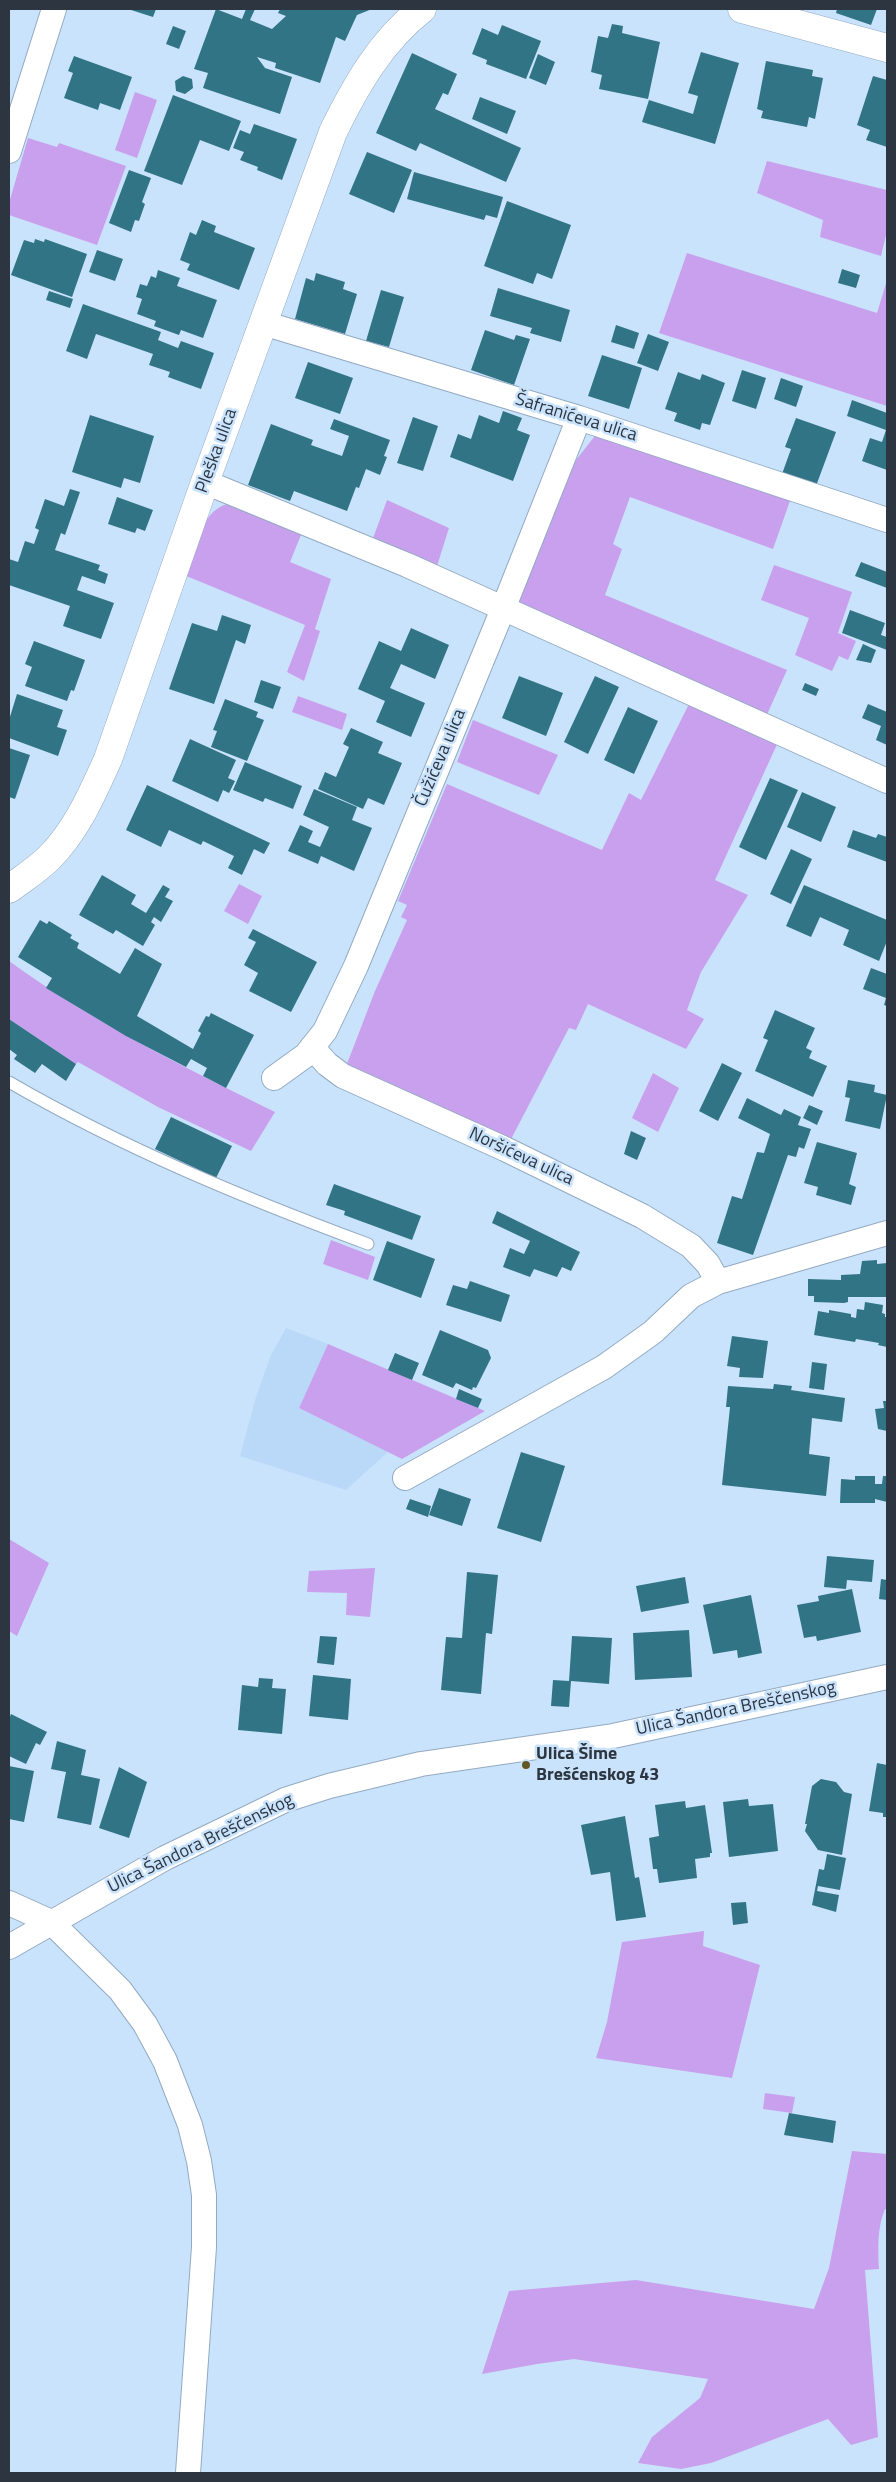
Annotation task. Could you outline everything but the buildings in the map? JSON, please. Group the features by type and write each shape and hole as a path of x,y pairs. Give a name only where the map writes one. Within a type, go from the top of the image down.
{"street":[{"path":"9,151 54,9"},
{"name":"Pleška ulica","path":"9,889 48,859 67,838 93,792 108,759 205,482 333,132 350,96 367,69 390,39 422,9"},
{"path":"742,9 887,48"},
{"name":"Šafranićeva ulica","path":"263,323 579,418 887,520"},
{"name":"Čužićeva ulica","path":"274,1078 306,1055 325,1031 356,966 503,609 579,418"},
{"path":"205,482 407,565 887,781"},
{"name":"Noršićeva ulica","path":"312,1047 327,1064 343,1076 522,1157 642,1216 691,1246 708,1264 718,1282"},
{"path":"405,1478 604,1367 653,1332 691,1296 718,1282 887,1234"},
{"name":"Ulica Šandora Breščenskog","path":"9,1947 165,1858 285,1800 330,1786 421,1764 613,1736 887,1678"},
{"path":"9,1903 51,1922 120,1990 145,2024 165,2061 190,2125 199,2161 204,2195 204,2246 188,2473"}],"lane":[{"path":"9,1082 70,1116 187,1173 368,1244"}],"shaded area":[{"path":"135,92 157,100 137,158 115,150"},
{"path":"28,138 57,147 59,143 126,166 97,245 9,215 9,203"},
{"path":"767,161 887,190 887,231 881,256 820,237 823,220 757,193"},
{"path":"687,253 877,313 887,280 887,406 659,333"},
{"path":"598,432 791,498 773,549 630,497 613,544 622,549 605,595 787,670 765,719 516,603 576,460"},
{"path":"387,500 449,528 436,569 372,541"},
{"path":"227,504 303,530 290,562 331,579 315,629 320,631 304,681 287,672 305,625 184,575 194,545 204,524 218,508"},
{"path":"774,565 852,592 838,633 856,641 848,660 839,656 832,671 795,655 809,618 761,600"},
{"path":"298,696 347,714 342,730 292,712"},
{"path":"689,704 779,740 715,880 748,895 701,972 687,1010 704,1019 686,1049 588,1004 576,1030 569,1028 509,1143 345,1069 375,991 407,920 401,917 407,905 398,901 447,784 602,850 629,793 641,800"},
{"path":"473,720 558,755 539,795 457,762"},
{"path":"239,884 262,896 248,924 224,911"},
{"path":"9,961 72,1004 138,1042 275,1112 251,1151 158,1107 78,1062 76,1064 9,1019"},
{"path":"653,1073 679,1088 658,1132 632,1118"},
{"path":"331,1240 375,1257 368,1280 323,1264"},
{"path":"286,1328 328,1344 299,1408 388,1452 346,1490 240,1456 256,1397 271,1355"},
{"path":"328,1344 485,1411 402,1459 299,1408"},
{"path":"9,1539 49,1563 17,1636 9,1631"},
{"path":"375,1568 370,1617 346,1615 347,1593 307,1592 309,1571"},
{"path":"704,1931 703,1946 760,1965 732,2078 596,2058 607,2022 622,1942"},
{"path":"765,2093 795,2097 792,2113 763,2109"},
{"path":"852,2151 887,2154 887,2209 885,2209 882,2216 879,2231 879,2269 865,2270 878,2437 851,2445 828,2419 711,2463 681,2469 638,2463 652,2437 700,2398 708,2379 574,2359 482,2374 509,2291 636,2280 814,2309 829,2268"}],"place":[{"name":"Ulica Šime Brešćenskog 43","path":"526,1765"}]}
